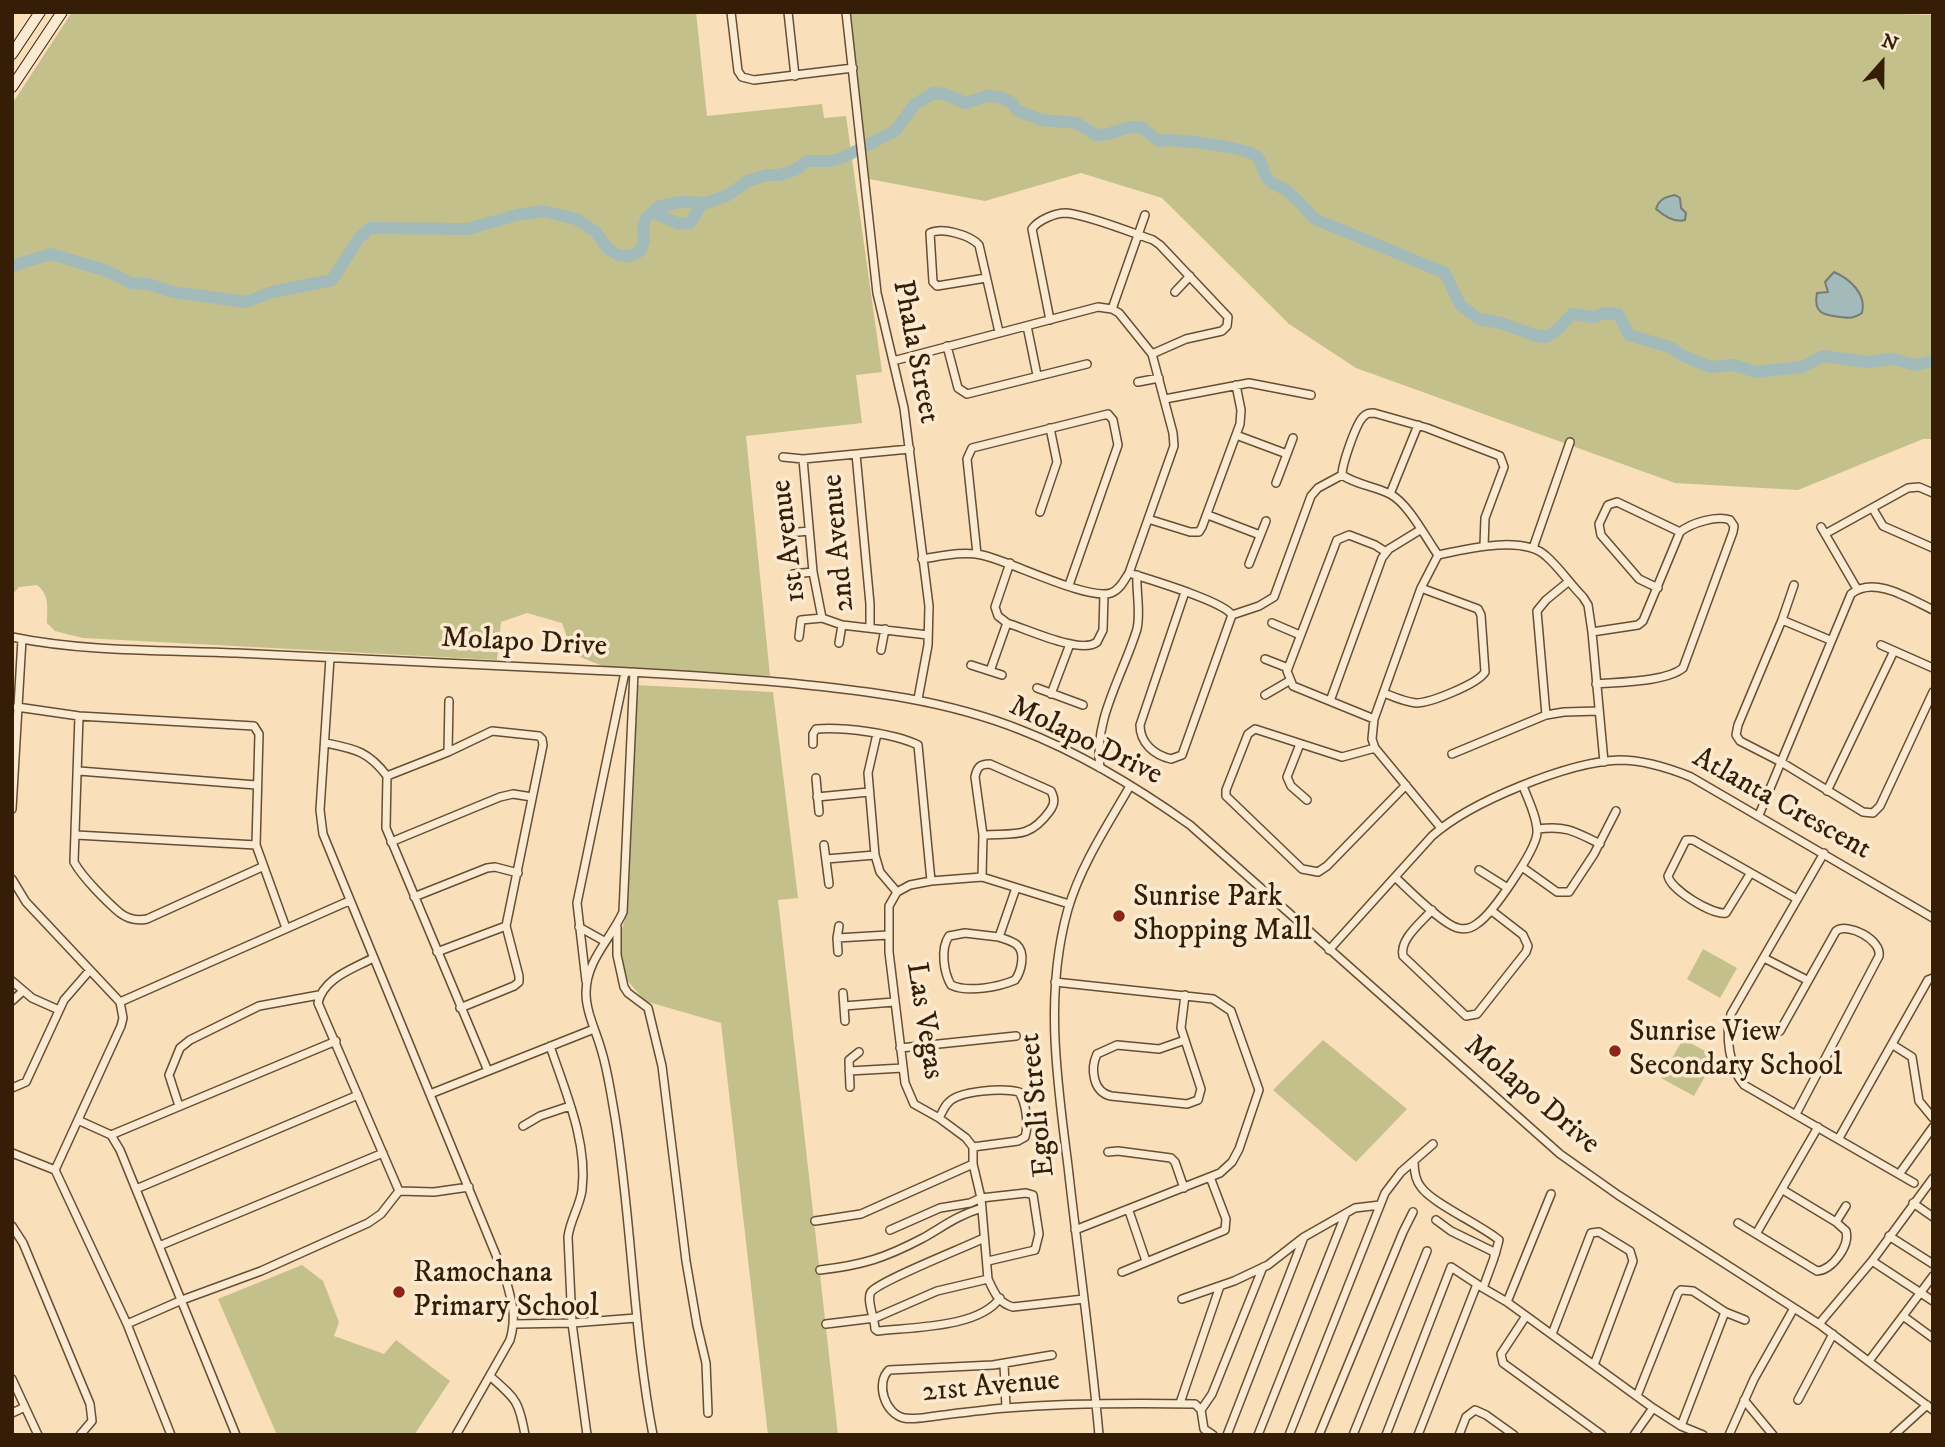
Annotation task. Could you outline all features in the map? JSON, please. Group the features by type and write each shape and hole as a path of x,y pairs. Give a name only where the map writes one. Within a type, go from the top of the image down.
{"main road":[{"path":"12,54 40,12"},
{"path":"12,87 62,12"}],"street":[{"path":"731,12 738,71 742,77 754,80 853,68"},
{"path":"788,12 795,76"},
{"name":"Phala Street","path":"846,12 877,293 904,408 929,606 928,635 918,699"},
{"path":"1050,320 1032,236 1036,223 1067,213 1138,235 1160,245 1228,317 1227,326 1222,331 1186,339 1152,354"},
{"path":"1112,309 1145,215"},
{"path":"986,278 937,286 933,282 930,233 936,230 970,238 976,242 986,278 999,332"},
{"path":"1175,292 1190,276"},
{"path":"893,361 1098,307 1119,313 1152,354 1165,398 1174,446 1148,519 1133,574 1138,626 1101,728 1098,753 1100,768"},
{"path":"1027,326 1037,375"},
{"path":"947,345 958,388 964,393 1087,364"},
{"path":"1138,382 1160,378"},
{"path":"1165,398 1257,383 1311,396"},
{"path":"1148,519 1195,533 1202,527 1237,435 1241,410 1236,385"},
{"path":"1342,475 1343,465 1359,425 1367,414 1374,413 1418,425 1496,453 1504,461 1504,467 1485,519 1484,546"},
{"path":"977,554 968,453 972,448 1108,414 1113,420 1118,439 1115,455 1069,585"},
{"path":"1390,494 1418,425"},
{"path":"1040,512 1057,462 1050,428"},
{"path":"1237,435 1287,454"},
{"path":"1276,483 1293,438"},
{"path":"1533,548 1570,442"},
{"name":"1st Avenue","path":"783,457 803,459 910,449"},
{"name":"2nd Avenue","path":"856,454 870,628"},
{"name":"1st Avenue","path":"803,459 813,572 822,618"},
{"path":"1342,475 1390,494 1407,509 1438,555"},
{"path":"1232,615 1259,606 1274,597 1311,496 1318,488 1342,475"},
{"path":"1857,589 1823,531 1873,509 1913,486 1933,493"},
{"path":"1658,588 1639,579 1632,572 1601,535 1600,524 1608,505 1617,502 1680,532"},
{"path":"1873,509 1883,526 1933,548"},
{"path":"1208,515 1260,536"},
{"path":"1592,632 1637,625 1643,621 1680,532 1686,527 1720,517 1730,520 1734,526 1683,668 1663,677 1596,684"},
{"path":"1249,565 1266,521"},
{"path":"1330,701 1377,569 1386,552 1420,530"},
{"path":"788,533 809,531"},
{"path":"1374,719 1293,686 1289,681 1288,668 1337,540 1349,536 1386,552"},
{"path":"1438,555 1484,546 1533,548 1545,555 1588,605 1604,762"},
{"path":"922,559 962,553 977,554 1087,592 1104,594 1116,590 1133,574"},
{"path":"1438,555 1421,588 1374,719 1373,739 1375,748 1441,828"},
{"path":"1010,564 995,607 998,616 1007,622 1070,644 1085,648 1097,642 1103,629 1104,594"},
{"path":"793,574 813,572"},
{"path":"1133,574 1223,606 1232,615"},
{"path":"1546,715 1538,611 1546,600 1568,582"},
{"path":"1794,585 1738,725 1736,735 1740,741 1868,813 1877,810 1933,692"},
{"path":"1384,693 1419,703 1478,680 1485,672 1481,615 1478,609 1421,588"},
{"path":"1759,815 1851,594 1857,589 1883,588 1933,610"},
{"path":"1185,592 1141,719 1140,735 1143,741 1166,758 1177,759 1182,755 1232,615"},
{"name":"1st Avenue","path":"799,637 802,620 822,618 842,625 928,635"},
{"path":"1782,620 1830,639"},
{"path":"990,671 1007,622"},
{"path":"1272,623 1300,635"},
{"path":"839,643 842,625"},
{"path":"881,650 885,629"},
{"name":"Molapo Drive","path":"12,637 107,647 634,672 870,691 918,699 1021,730 1100,768 1189,825 1560,1154 1618,1195 1819,1324 1930,1407"},
{"path":"12,809 22,639"},
{"path":"1051,694 1070,644"},
{"path":"1881,645 1933,668"},
{"path":"1827,791 1894,651"},
{"path":"330,658 320,810 331,859 469,1187 505,1277 515,1313 510,1340 456,1435"},
{"path":"1265,659 1288,668"},
{"path":"971,665 1002,675"},
{"path":"625,672 577,903 585,995 602,1051 615,1116 636,1318 653,1435"},
{"path":"586,984 604,941 617,926 623,912 634,672"},
{"path":"1265,695 1289,681"},
{"path":"1037,688 1083,705"},
{"path":"448,752 449,701"},
{"path":"18,707 79,716 254,726 259,734 256,845 286,928"},
{"path":"1452,754 1546,715 1599,711"},
{"path":"79,716 74,858 76,866 121,914 140,921 262,867"},
{"path":"813,744 816,729 845,729 918,744 931,881"},
{"path":"1375,748 1342,758 1255,729 1248,734 1226,796 1302,869 1318,872 1406,785"},
{"path":"387,776 492,731 539,736 543,745 506,926 519,976 518,984 460,1008"},
{"path":"877,734 869,764 875,855 880,872 897,892 931,881 982,877 1069,905"},
{"path":"326,743 358,750 371,757 387,776 384,818 391,842 488,1071"},
{"path":"1300,744 1287,777 1290,786 1307,800"},
{"name":"Atlanta Crescent","path":"1329,950 1441,828 1475,807 1523,786 1571,768 1604,762 1632,761 1672,769 1691,777 1933,918"},
{"path":"982,877 983,835 975,777 981,765 990,764 1051,791 1054,806 1035,828 1028,832 983,835"},
{"path":"79,771 256,785"},
{"path":"816,778 819,812"},
{"name":"Egoli Street","path":"1099,1435 1055,1057 1055,982 1058,952 1069,905 1091,854 1130,786"},
{"path":"1395,877 1451,926 1468,929 1478,924 1492,911 1534,847 1538,830 1523,786"},
{"path":"817,797 869,792"},
{"path":"391,842 500,797 513,794 533,797"},
{"path":"1522,867 1558,892 1569,892 1600,844 1616,811"},
{"path":"1538,830 1568,828 1600,844"},
{"path":"76,835 256,845"},
{"path":"1750,874 1732,906 1726,913 1720,914 1712,912 1671,885 1668,876 1686,840 1690,840 1797,899"},
{"path":"824,845 829,884"},
{"path":"1824,853 1731,1014 1727,1033 1736,1074 1744,1085 1914,1183"},
{"path":"826,859 875,855"},
{"path":"414,897 487,868 495,867 518,873"},
{"path":"1479,870 1506,887"},
{"path":"12,879 26,902 120,1002 123,1018 80,1121 55,1170"},
{"path":"999,937 1016,888"},
{"name":"Las Vegas","path":"897,892 889,906 888,935 905,1083 914,1104 939,1118 966,1138 973,1147"},
{"path":"120,1002 349,901"},
{"path":"1432,910 1404,942 1401,951 1403,956 1470,1017 1477,1014 1528,946 1523,935 1492,911"},
{"path":"437,952 506,926"},
{"path":"617,926 617,956 624,987 648,1008 662,1066 675,1188 697,1325 706,1363 708,1413"},
{"path":"838,952 839,926"},
{"path":"579,927 604,941"},
{"path":"1780,1031 1832,935 1840,927 1847,927 1878,944 1879,956 1796,1114"},
{"path":"965,933 999,937 1018,945 1021,952 1020,968 1015,981 965,988 951,985 947,979 944,951 949,936 965,933"},
{"path":"837,939 888,935"},
{"path":"373,958 329,982 319,995 319,1008 399,1191"},
{"path":"1764,958 1807,980"},
{"path":"12,1088 21,1086 29,1077 64,1000 90,970"},
{"path":"1839,1138 1928,981 1933,978"},
{"path":"12,981 23,992 59,1010"},
{"path":"1055,982 1213,999 1231,1011 1259,1090 1248,1126 1232,1162 1220,1173 1075,1230"},
{"path":"12,1001 23,992"},
{"path":"843,993 845,1021"},
{"path":"179,1106 169,1075 180,1048 190,1040 259,1006 319,995"},
{"path":"1185,995 1181,1028 1185,1040 1201,1089 1198,1100 1187,1104 1111,1096 1103,1094 1097,1088 1094,1064 1097,1054 1117,1045 1159,1049 1185,1040"},
{"path":"844,1006 894,1002"},
{"path":"430,1094 594,1030"},
{"path":"901,1048 1016,1036"},
{"path":"111,1135 335,1041"},
{"path":"1893,1045 1912,1057 1919,1101 1933,1118"},
{"path":"550,1046 581,1151 582,1190 569,1225 568,1237 572,1324 587,1435"},
{"path":"850,1087 850,1058 859,1052"},
{"path":"849,1067 903,1068"},
{"path":"939,1118 947,1103 967,1093 1012,1090 1019,1092 1023,1097 1026,1137 1018,1141 973,1147 973,1164 981,1198 988,1279 992,1291 1004,1304 1013,1307 1084,1299"},
{"path":"136,1189 358,1095"},
{"path":"523,1126 540,1116 569,1106"},
{"path":"80,1121 111,1135 136,1189 236,1435"},
{"path":"1756,1234 1818,1127"},
{"path":"1900,1173 1933,1127"},
{"path":"1289,1435 1380,1205 1392,1183 1433,1144"},
{"path":"1108,1152 1171,1158 1184,1188"},
{"path":"12,1153 55,1170 127,1325 171,1435"},
{"path":"159,1246 383,1153"},
{"path":"1414,1161 1415,1175 1427,1194 1499,1240 1418,1435"},
{"path":"815,1221 861,1214 973,1164"},
{"path":"1122,1272 1225,1230 1226,1219 1210,1177"},
{"path":"1819,1324 1872,1261 1932,1180"},
{"path":"399,1191 433,1192 469,1187"},
{"path":"1738,1223 1816,1271 1830,1265 1848,1237 1846,1231 1783,1190"},
{"path":"127,1325 182,1300 261,1271 368,1223 381,1214 399,1191"},
{"path":"890,1230 933,1210 970,1203 981,1198 1027,1193 1034,1195 1039,1234 1035,1250 988,1261"},
{"path":"1507,1302 1551,1194"},
{"path":"1913,1203 1933,1217"},
{"path":"1182,1299 1263,1267 1282,1256 1304,1237 1346,1213 1359,1207 1380,1205"},
{"path":"1836,1222 1846,1206"},
{"path":"820,1270 871,1262 927,1236 962,1214 982,1208"},
{"path":"1129,1211 1146,1261"},
{"path":"1319,1435 1402,1232 1413,1212"},
{"path":"1258,1435 1346,1213"},
{"path":"1436,1220 1495,1255"},
{"path":"12,1226 23,1243 90,1404 92,1421 80,1435"},
{"path":"1552,1334 1591,1233 1599,1232 1630,1251 1633,1261 1594,1365"},
{"path":"1889,1236 1933,1264"},
{"path":"1227,1435 1304,1237"},
{"path":"985,1238 873,1290 869,1299 875,1318 875,1329 878,1331 960,1321 989,1310 1000,1298"},
{"path":"1353,1435 1427,1251"},
{"path":"1872,1261 1933,1301"},
{"path":"1213,1435 1204,1429 1201,1410 1212,1394 1263,1267"},
{"path":"1386,1435 1451,1267 1507,1302 1653,1408 1681,1426 1703,1435"},
{"path":"1869,1361 1933,1276"},
{"path":"826,1324 875,1318 937,1292 988,1279"},
{"path":"1180,1404 1220,1286"},
{"path":"1637,1396 1678,1293 1684,1289 1693,1291 1725,1312 1745,1320"},
{"path":"1729,1435 1744,1400 1794,1308"},
{"path":"1681,1426 1725,1312"},
{"path":"1526,1316 1501,1354 1503,1363 1602,1435"},
{"path":"1903,1316 1933,1338"},
{"path":"515,1324 572,1324 636,1318"},
{"path":"1798,1400 1833,1334"},
{"name":"21st Avenue","path":"1052,1355 1004,1364 889,1370 884,1374 883,1382 887,1406 891,1412 903,1418 1095,1403 1198,1405 1201,1410"},
{"path":"1004,1364 1006,1408"},
{"path":"491,1377 515,1398 525,1435"},
{"path":"12,1379 38,1435"},
{"path":"1744,1400 1773,1435"},
{"path":"12,1413 25,1407"},
{"path":"1894,1435 1930,1407"},
{"path":"1634,1435 1653,1408"},
{"path":"1459,1435 1466,1417 1475,1410 1514,1435"}],"shaded area":[{"path":"72,12 696,12 707,116 822,104 824,118 846,116 882,372 856,375 862,423 746,436 770,676 605,667 573,654 562,623 527,613 501,622 497,660 83,638 55,631 47,623 46,597 37,585 19,587 12,595 12,104"},
{"path":"847,12 1835,12 1933,15 1933,439 1923,439 1798,490 1675,483 1356,368 1289,324 1162,198 1081,173 985,201 869,179"},
{"path":"635,685 773,692 798,898 778,900 838,1435 768,1435 721,1023 645,1001 626,979 619,940 628,907"},
{"path":"1703,949 1737,968 1720,998 1687,979"},
{"path":"1683,1039 1716,1057 1694,1096 1661,1078"},
{"path":"1323,1040 1407,1109 1356,1162 1273,1090"},
{"path":"302,1265 323,1281 339,1322 334,1336 384,1354 396,1340 450,1381 414,1435 277,1435 218,1299"}],"water":[{"path":"1675,195 1680,198 1681,208 1686,213 1685,220 1673,220 1656,209 1663,199"},
{"path":"1834,272 1856,288 1862,300 1862,313 1846,318 1829,315 1818,309 1817,293 1828,292 1825,282"}],"waterway":[{"path":"12,266 51,254 107,271 131,283 246,302 272,292 332,280 359,238 370,228 468,229 517,215 543,211 576,219 596,232 607,248 618,255 631,256 640,251 644,241 643,226 646,218 660,206 681,202 706,203 728,195 748,181 795,170 808,161 842,158 895,131 915,104 934,93 945,94 965,103 987,96 1000,97 1011,102 1018,111 1041,120 1077,123 1096,135 1130,127 1142,128 1159,141 1193,142 1248,152 1258,158 1270,182 1289,192 1315,219 1445,273 1460,305 1479,319 1501,323 1534,335 1546,337 1556,331 1572,314 1594,317 1605,313 1618,314 1629,335 1672,348 1681,355 1710,367 1734,365 1756,372 1802,367 1823,356 1868,362 1893,359 1915,365 1933,361"},
{"path":"653,212 679,224 690,223 703,203"}],"place":[{"name":"Sunrise Park Shopping Mall","path":"1119,916"},
{"name":"Sunrise View Secondary School","path":"1615,1051"},
{"name":"Ramochana Primary School","path":"399,1292"}]}
